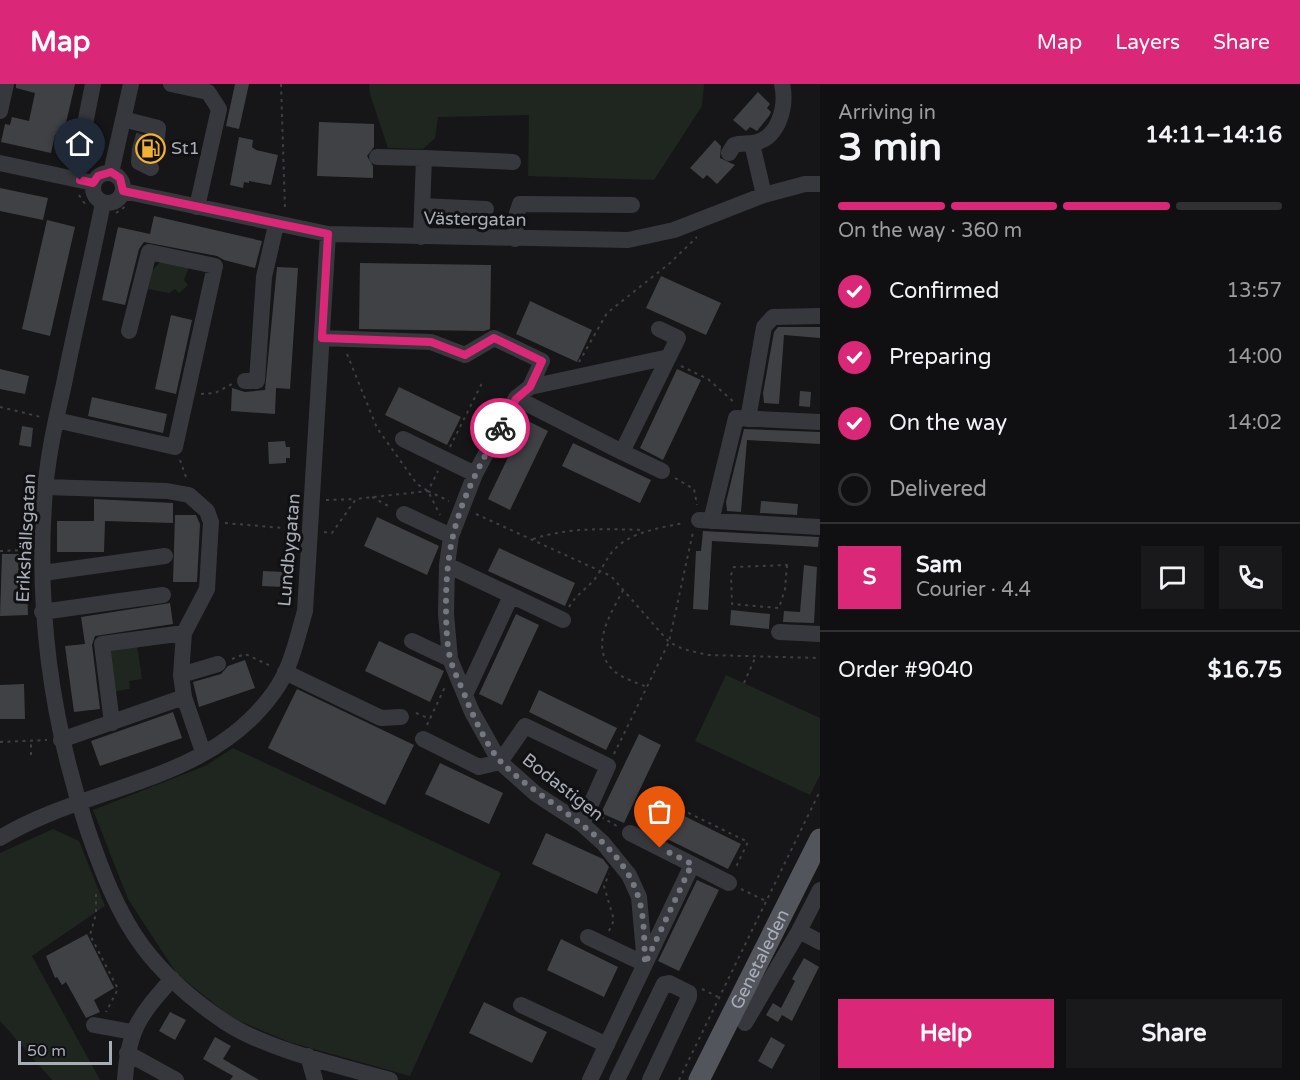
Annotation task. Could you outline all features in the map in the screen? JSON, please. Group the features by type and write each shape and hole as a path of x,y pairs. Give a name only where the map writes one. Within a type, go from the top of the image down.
{"main road":[{"name":"Genetaleden","path":"699,1080 820,839"}],"street":[{"path":"0,111 6,84"},
{"path":"82,139 93,84"},
{"path":"111,172 130,84"},
{"path":"171,84 208,92 219,109 196,207"},
{"path":"729,153 734,145 752,144 763,140 780,120 784,108 782,84"},
{"path":"123,119 148,152"},
{"path":"752,144 764,195"},
{"path":"377,157 513,162"},
{"path":"421,237 424,158"},
{"path":"0,163 93,183"},
{"path":"111,172 120,178 123,191 118,200 103,203 93,192 93,183 98,176 111,172"},
{"name":"Västergatan","path":"123,191 196,207 281,218 328,234 628,240 674,230 764,195 805,184 820,184"},
{"name":"Erikshällsgatan","path":"103,203 50,419 46,487 42,612 62,740 79,805 99,865 117,905 143,947 172,980 228,1024 308,1056 390,1080"},
{"path":"516,239 517,213 520,204 632,205"},
{"path":"422,206 486,209"},
{"path":"246,381 257,381 264,277 281,218"},
{"name":"Lundbygatan","path":"2,832 202,757 245,726 275,692 285,672 305,611 328,234"},
{"path":"50,419 175,447 215,266 149,252 129,331"},
{"path":"820,316 773,317 764,327 742,418 697,522 820,527"},
{"path":"622,452 678,338 659,329"},
{"path":"322,338 431,342 465,355 494,338 542,361 530,387"},
{"name":"Bodastigen","path":"645,964 639,897 629,874 585,817 536,794 500,762 465,696 452,663 446,614 447,565 451,536 460,507 475,474 516,399 530,387 669,357"},
{"path":"516,399 662,471"},
{"path":"742,418 820,422"},
{"path":"403,439 475,474"},
{"path":"46,487 167,491 189,495 207,511 211,522 207,589 184,633 181,675 184,697 201,746"},
{"path":"404,514 451,536"},
{"path":"43,573 165,556"},
{"path":"447,565 563,620"},
{"path":"42,612 163,595"},
{"path":"465,696 511,596"},
{"path":"779,632 820,634"},
{"path":"112,723 102,644 184,633"},
{"path":"412,641 452,663"},
{"path":"181,675 218,664"},
{"path":"285,672 381,718 401,717"},
{"path":"62,740 184,697"},
{"path":"423,739 479,767 500,762 525,726 608,766 585,817"},
{"path":"637,836 729,883"},
{"path":"590,1080 692,864"},
{"path":"745,1023 799,931 820,890"},
{"path":"799,931 820,942"},
{"path":"595,941 645,964"},
{"path":"125,1080 127,1053 132,1032 151,1002 172,980"},
{"path":"617,1080 664,984 669,982 689,993 689,997 650,1080"},
{"path":"521,1005 606,1045"},
{"path":"98,1026 132,1032"},
{"path":"127,1053 176,1080"},
{"path":"308,1056 315,1080"}],"path":[{"path":"281,84 281,218"},
{"path":"82,166 92,165 103,151 115,153"},
{"path":"78,194 86,202 89,218 100,220"},
{"path":"567,379 607,313 670,263 702,232"},
{"path":"669,357 677,365 708,379 738,406 742,418"},
{"path":"186,394 215,393 231,384 246,381"},
{"path":"428,490 483,381"},
{"path":"0,407 50,419"},
{"path":"175,447 187,478 189,495"},
{"path":"608,766 669,642 697,522 694,489 662,471"},
{"path":"313,501 356,499 428,490 460,507 602,570 624,589 669,642 708,655 820,657"},
{"path":"372,497 404,514"},
{"path":"211,522 332,532 356,499"},
{"path":"534,539 556,532 584,528 646,531 697,522"},
{"path":"563,620 575,595 585,590 602,570 615,549 646,531"},
{"path":"0,551 30,550"},
{"path":"787,566 785,589 779,604 779,608 732,604 731,575 734,567 787,566"},
{"path":"624,589 604,629 602,643 604,657 614,671 647,687"},
{"path":"218,664 245,654 285,672"},
{"path":"744,683 756,656"},
{"path":"423,739 452,663"},
{"path":"0,742 62,740"},
{"path":"31,741 31,754"},
{"path":"679,1080 820,791"},
{"path":"585,817 637,836 645,831 660,799 748,842 729,883 766,901"},
{"path":"595,941 614,920 603,886 616,859"},
{"path":"95,886 97,903 90,935 118,989 110,999 98,1026"}],"shaded area":[{"path":"369,84 704,84 702,106 654,180 528,176 529,115 438,117 435,138 423,149 388,148 370,94"},
{"path":"160,262 189,267 184,280 188,285 179,293 175,289 169,293 148,289 152,271"},
{"path":"137,645 142,679 129,681 130,689 110,692 108,650"},
{"path":"726,675 820,718 820,775 810,795 695,741"},
{"path":"233,748 501,873 410,1076 289,1042 232,1018 177,974 128,899 93,810 205,766"},
{"path":"53,829 79,841 105,906 32,956 100,1080 52,1080 0,1021 0,853"}],"building":[{"path":"16,84 75,84 63,136 55,135 51,153 1,142 5,124 10,125 12,117 29,121 35,93 16,88"},
{"path":"235,84 249,84 239,129 226,126"},
{"path":"758,92 770,104 767,108 771,112 757,131 750,127 746,131 733,120"},
{"path":"319,122 374,124 374,147 367,156 373,166 373,178 317,176"},
{"path":"239,137 253,140 252,147 256,150 278,155 271,185 249,181 249,183 244,182 243,188 230,185"},
{"path":"715,140 721,146 720,158 735,165 717,184 707,175 703,179 690,168"},
{"path":"0,188 48,198 43,220 0,211"},
{"path":"154,216 262,241 255,268 217,256 144,242 139,249 125,305 102,300 118,227 150,234"},
{"path":"47,220 75,227 50,336 22,329"},
{"path":"360,263 491,265 490,329 484,331 359,329"},
{"path":"277,267 298,268 290,389 276,388 275,414 231,411 232,388 245,392 265,390"},
{"path":"661,276 721,303 706,335 646,308"},
{"path":"530,301 592,330 577,362 516,334"},
{"path":"171,315 192,320 176,394 155,389"},
{"path":"778,327 820,327 820,338 784,335 779,404 764,403 763,393 774,332"},
{"path":"0,369 29,376 25,394 0,389"},
{"path":"677,369 701,380 663,460 640,448"},
{"path":"399,387 461,417 447,445 385,415"},
{"path":"800,391 811,392 810,407 799,406"},
{"path":"92,397 167,414 163,433 88,416"},
{"path":"526,420 548,431 510,510 488,499"},
{"path":"22,426 33,428 31,447 19,445"},
{"path":"744,429 820,432 820,444 747,440 741,512 727,511 726,502"},
{"path":"285,441 286,447 290,447 290,458 286,458 286,463 269,464 268,442"},
{"path":"573,443 651,480 640,503 562,466"},
{"path":"94,499 173,503 173,523 105,521 104,552 57,552 57,521 94,521"},
{"path":"761,501 798,504 797,515 760,513"},
{"path":"175,515 196,515 200,524 197,582 173,582"},
{"path":"377,517 439,546 427,575 364,546"},
{"path":"703,531 819,537 818,547 712,541 708,610 693,609 696,551 701,551"},
{"path":"499,548 575,583 565,606 488,571"},
{"path":"2,554 26,554 28,615 0,616"},
{"path":"804,565 817,567 814,623 783,622 784,611 800,612"},
{"path":"263,571 284,572 283,587 262,586"},
{"path":"170,603 173,624 95,636 92,645 100,709 74,712 65,646 85,644 81,617"},
{"path":"731,610 770,614 769,629 730,625"},
{"path":"516,614 539,625 502,705 479,694"},
{"path":"379,641 444,671 430,702 365,671"},
{"path":"245,660 255,688 199,707 193,682 221,674 228,666"},
{"path":"24,684 25,719 0,719 0,685"},
{"path":"297,689 414,745 385,805 268,748"},
{"path":"539,690 617,728 606,750 529,712"},
{"path":"173,712 182,738 100,766 91,741"},
{"path":"639,734 661,745 624,823 601,813"},
{"path":"440,763 503,793 489,824 425,794"},
{"path":"662,805 741,844 728,869 649,830"},
{"path":"546,833 603,859 609,867 597,894 532,864"},
{"path":"697,880 719,890 679,971 658,961"},
{"path":"87,934 114,988 94,1000 100,1012 86,1018 66,982 62,985 57,977 55,978 46,956"},
{"path":"561,939 618,967 604,997 547,970"},
{"path":"804,958 819,967 792,1021 782,1015 778,1022 766,1015 773,1003 781,1008 795,981 792,979"},
{"path":"484,1002 547,1032 532,1063 469,1033"},
{"path":"170,1012 186,1020 175,1040 159,1031"},
{"path":"215,1037 231,1046 223,1059 259,1080 230,1080 233,1076 203,1059"},
{"path":"771,1037 785,1045 772,1069 758,1061"}],"tunnel":[{"path":"140,149 144,135"}],"way so far":[{"path":"500,428 460,507 451,536 447,565 446,614 450,659 472,712 500,762 536,794 582,824 603,843 629,874 639,897 645,964 692,864 660,848"}],"place":[{"name":"St1","path":"150,148"}],"route":[{"path":"80,180 93,183 98,176 111,172 120,178 123,191 328,234 322,338 431,342 465,355 494,338 542,361 530,387 516,399 500,428"}]}
